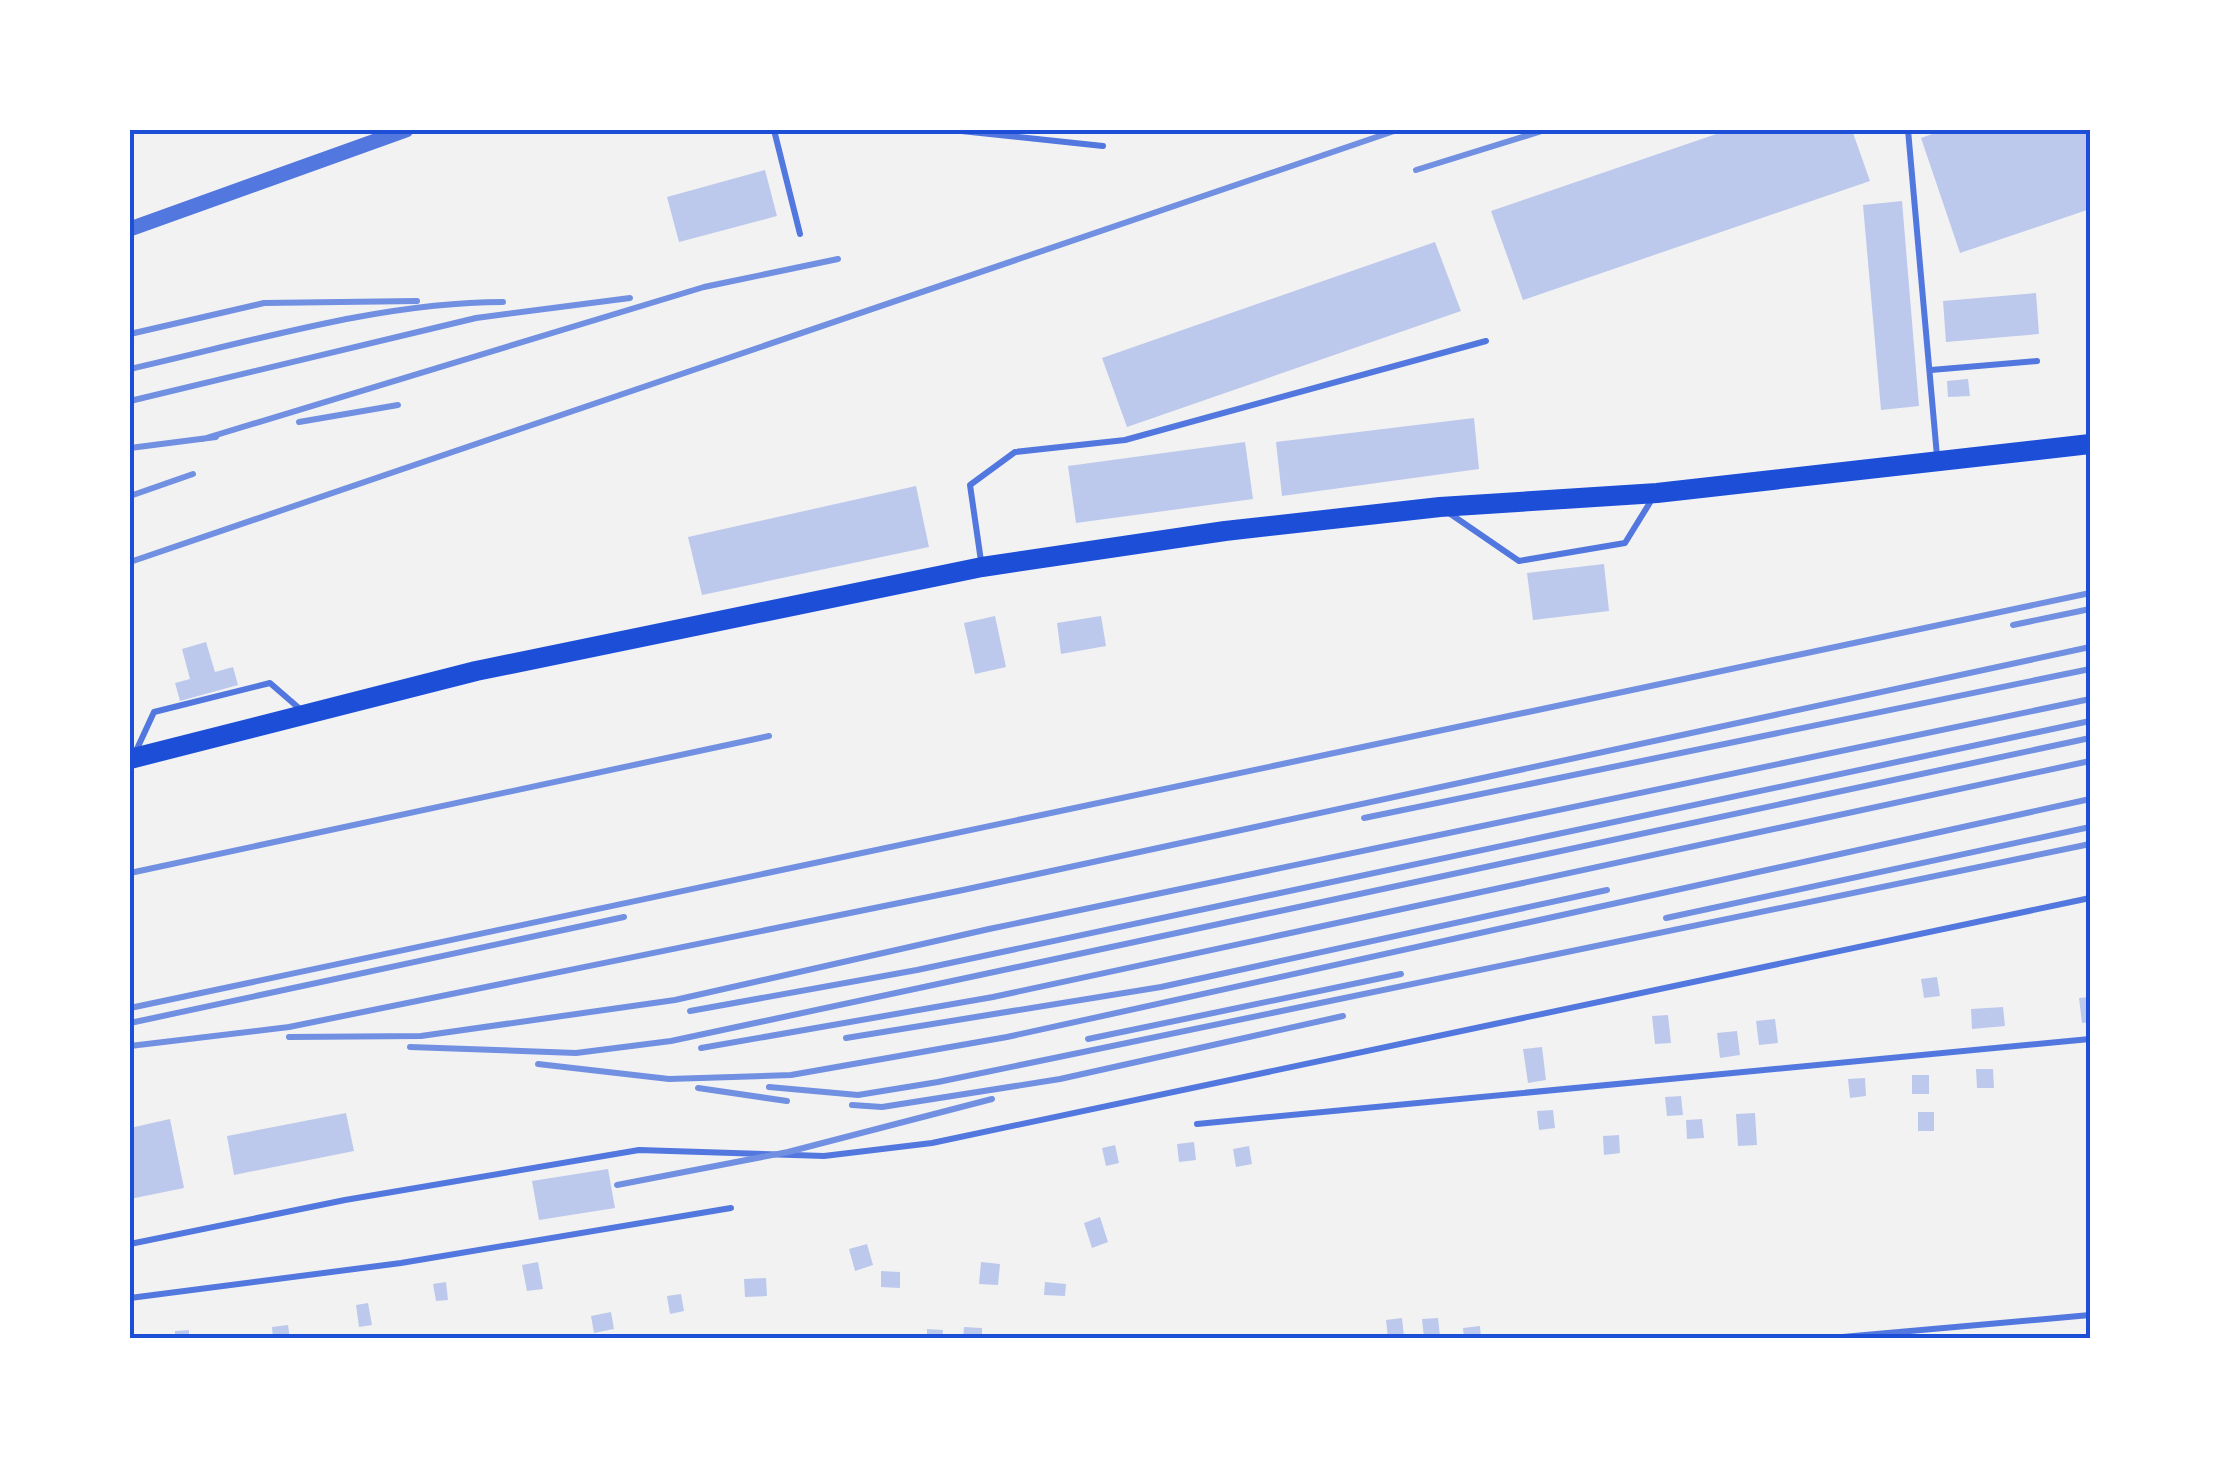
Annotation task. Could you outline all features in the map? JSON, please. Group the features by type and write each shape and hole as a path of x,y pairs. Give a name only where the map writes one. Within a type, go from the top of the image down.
{"highway":[{"path":"131,759 305,713 718,618 982,567 1225,530 1440,507 1657,493 1938,458 2090,444"}],"street":[{"path":"130,229 406,130"}],"lane":[{"path":"774,130 800,234"},
{"path":"952,130 1103,146"},
{"path":"1908,130 1938,458"},
{"path":"982,567 970,485 1015,452 1125,440 1486,341"},
{"path":"1931,370 2037,361"},
{"path":"1440,507 1519,561 1624,543 1657,493"},
{"path":"131,759 154,712 270,683 305,713"},
{"path":"130,1244 345,1200 640,1150 824,1156 932,1143 2090,898"},
{"path":"1197,1124 2090,1039"},
{"path":"130,1298 400,1263 732,1208"},
{"path":"1820,1339 2090,1314"}],"building":[{"path":"1728,130 1852,130 1870,181 1523,300 1491,211"},
{"path":"1943,130 2090,130 2090,209 1960,253 1921,138"},
{"path":"765,170 777,216 679,242 667,197"},
{"path":"1902,201 1919,406 1881,410 1863,205"},
{"path":"1435,242 1461,311 1127,427 1102,358"},
{"path":"2036,293 2039,334 1946,342 1943,301"},
{"path":"1968,379 1970,396 1948,397 1947,381"},
{"path":"1474,418 1479,469 1282,496 1276,442"},
{"path":"1245,442 1253,499 1076,523 1068,466"},
{"path":"916,486 929,547 702,595 688,537"},
{"path":"1604,564 1609,611 1533,620 1527,573"},
{"path":"995,616 1006,667 975,674 964,623"},
{"path":"1101,616 1106,646 1061,654 1057,623"},
{"path":"206,642 215,672 233,667 238,685 180,701 175,683 190,679 182,649"},
{"path":"1937,977 1940,996 1924,998 1921,979"},
{"path":"2090,997 2090,1022 2082,1023 2079,998"},
{"path":"2003,1007 2005,1026 1972,1029 1971,1009"},
{"path":"1668,1015 1671,1043 1655,1044 1652,1016"},
{"path":"1775,1019 1778,1043 1759,1045 1756,1021"},
{"path":"1737,1031 1740,1055 1720,1058 1717,1033"},
{"path":"1542,1047 1546,1080 1528,1083 1523,1049"},
{"path":"1976,1069 1993,1069 1994,1088 1977,1088"},
{"path":"1912,1075 1929,1075 1929,1094 1912,1094"},
{"path":"1865,1078 1866,1096 1850,1098 1848,1079"},
{"path":"1681,1096 1683,1115 1667,1116 1665,1097"},
{"path":"1553,1110 1555,1128 1539,1130 1537,1111"},
{"path":"1918,1112 1934,1112 1934,1131 1918,1131"},
{"path":"346,1113 354,1151 234,1175 227,1136"},
{"path":"1755,1113 1757,1145 1738,1146 1736,1114"},
{"path":"170,1119 184,1188 130,1199 130,1128"},
{"path":"1702,1119 1704,1138 1687,1139 1686,1120"},
{"path":"1619,1135 1620,1153 1604,1155 1603,1136"},
{"path":"1194,1142 1196,1160 1179,1162 1177,1144"},
{"path":"1115,1145 1119,1163 1106,1166 1102,1148"},
{"path":"1249,1146 1252,1164 1236,1167 1233,1149"},
{"path":"608,1169 615,1208 539,1220 532,1181"},
{"path":"1100,1217 1108,1242 1092,1248 1084,1223"},
{"path":"867,1244 873,1265 855,1271 849,1249"},
{"path":"538,1262 543,1289 527,1291 522,1265"},
{"path":"981,1262 1000,1264 998,1285 979,1284"},
{"path":"881,1271 900,1272 900,1288 881,1287"},
{"path":"766,1278 767,1296 745,1297 744,1279"},
{"path":"446,1282 448,1300 436,1301 433,1284"},
{"path":"1045,1282 1066,1284 1065,1296 1044,1295"},
{"path":"681,1294 684,1311 670,1314 667,1296"},
{"path":"368,1303 372,1325 359,1327 356,1305"},
{"path":"611,1312 614,1329 594,1333 591,1316"},
{"path":"1402,1318 1404,1337 1388,1338 1386,1320"},
{"path":"1438,1318 1440,1336 1424,1338 1422,1319"},
{"path":"288,1325 290,1339 273,1339 272,1327"},
{"path":"1480,1326 1481,1339 1464,1339 1463,1328"},
{"path":"964,1327 982,1328 982,1339 963,1339"},
{"path":"927,1329 943,1330 942,1339 927,1339"},
{"path":"189,1330 189,1339 175,1339 175,1331"}],"railway":[{"path":"130,562 1397,130"},
{"path":"1416,170 1545,130"},
{"path":"203,439 704,287 838,259"},
{"path":"130,401 476,318 630,298"},
{"path":"130,334 264,303 417,301"},
{"path":"130,369 363,316 503,302"},
{"path":"299,422 398,405"},
{"path":"130,448 216,437"},
{"path":"130,496 193,474"},
{"path":"130,1008 2090,593"},
{"path":"2013,625 2090,609"},
{"path":"130,1046 289,1027 963,890 2090,647"},
{"path":"1364,818 2090,669"},
{"path":"289,1037 421,1036 675,1000 989,929 2090,699"},
{"path":"690,1011 917,970 2090,721"},
{"path":"130,873 769,736"},
{"path":"410,1047 576,1053 671,1041 2090,738"},
{"path":"701,1048 993,997 2090,761"},
{"path":"538,1064 669,1079 791,1075 1007,1037 2090,799"},
{"path":"1666,918 2090,827"},
{"path":"769,1087 858,1095 938,1082 2090,844"},
{"path":"846,1038 1161,987 1607,890"},
{"path":"130,1023 624,917"},
{"path":"1088,1039 1401,974"},
{"path":"852,1105 882,1107 1060,1079 1343,1016"},
{"path":"698,1088 787,1101"},
{"path":"617,1185 788,1152 992,1099"}]}
